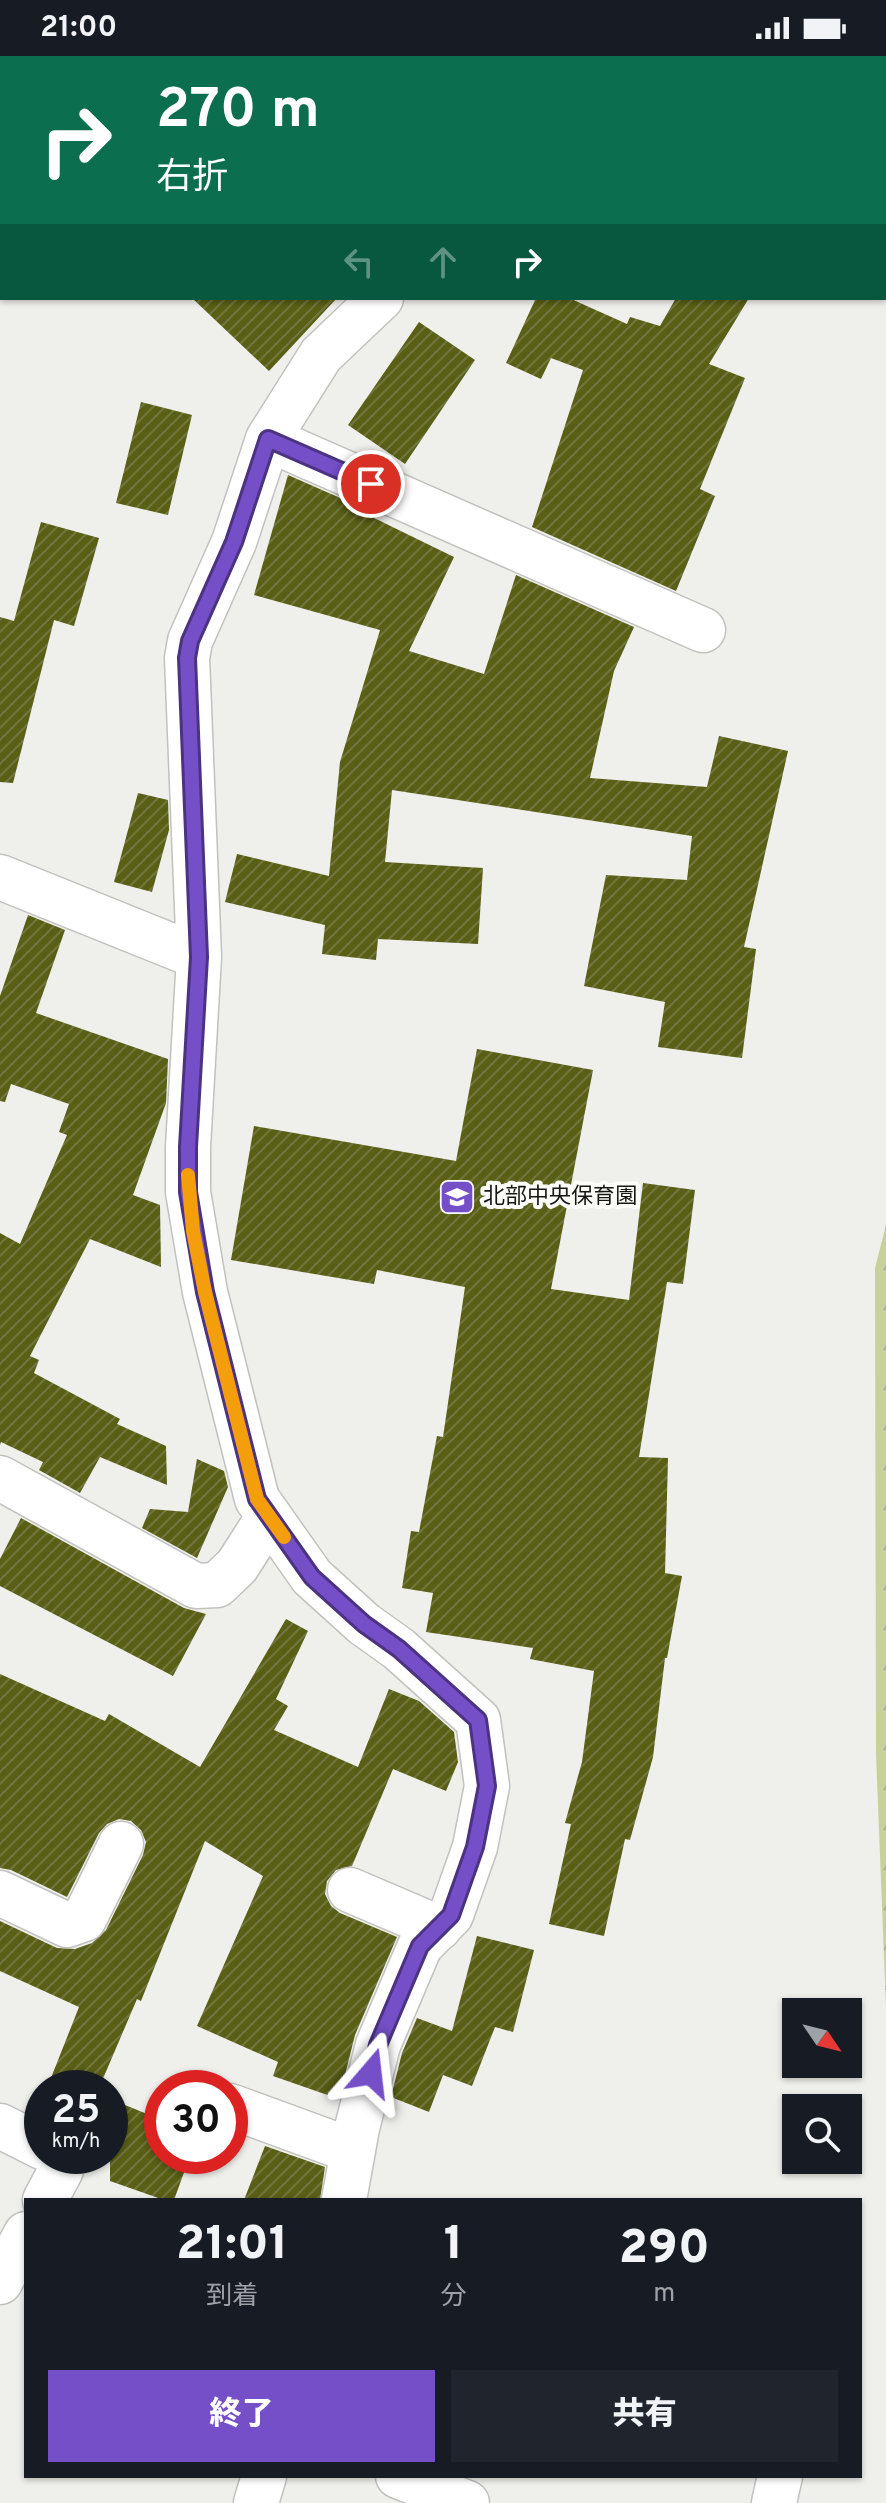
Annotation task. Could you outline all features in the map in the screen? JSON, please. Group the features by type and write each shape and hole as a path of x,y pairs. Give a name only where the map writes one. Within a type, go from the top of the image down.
{"street":[{"path":"344,2198 378,2045 420,1946 451,1915 475,1847 487,1786 478,1720 312,1577 257,1499 205,1292 188,1192 199,957 187,658 190,641 234,542 268,439 321,355 379,300"},
{"path":"268,439 703,630"},
{"path":"0,877 199,957"},
{"path":"0,1478 196,1586 217,1585 227,1576 237,1566 269,1516"},
{"path":"0,1893 67,1925 84,1919 121,1844"},
{"path":"350,1890 439,1928"},
{"path":"248,2113 353,2151"},
{"path":"0,2126 24,2138"},
{"path":"46,2198 59,2174"},
{"path":"0,2282 24,2238"},
{"path":"256,2503 263,2478"},
{"path":"403,2478 467,2503"},
{"path":"774,2503 780,2478"}],"green space":[{"path":"886,1225 886,2007 876,1754 875,1268"}],"building":[{"path":"194,300 335,300 269,371"},
{"path":"535,300 573,300 627,324 630,317 660,326 675,300 748,300 709,364 745,378 700,489 715,496 676,591 532,527 583,370 551,358 541,379 506,363"},
{"path":"419,322 475,360 405,464 348,425"},
{"path":"141,402 192,415 168,515 116,503"},
{"path":"288,475 372,512 370,516 454,557 409,651 484,674 516,575 634,627 614,671 590,778 707,787 719,736 788,751 744,947 756,949 742,1058 658,1047 665,1002 584,986 606,875 687,880 692,836 392,790 385,862 483,868 478,944 378,939 376,960 322,954 325,925 225,902 237,854 329,876 340,762 380,630 254,595"},
{"path":"41,522 99,538 74,626 54,620 13,783 0,782 0,617 14,621"},
{"path":"138,793 168,800 169,830 152,892 114,882"},
{"path":"28,915 65,930 36,1013 168,1059 166,1103 133,1195 160,1205 161,1267 90,1239 30,1356 39,1360 34,1373 120,1419 117,1424 166,1446 167,1485 100,1457 80,1493 39,1470 43,1462 1,1442 0,1445 0,1233 20,1244 67,1135 59,1132 69,1104 11,1084 5,1102 0,1101 0,996"},
{"path":"477,1049 593,1070 551,1289 629,1300 643,1183 695,1190 683,1284 667,1282 639,1457 668,1458 665,1573 682,1576 665,1658 653,1757 630,1840 625,1839 604,1936 549,1924 571,1824 565,1823 582,1762 594,1671 530,1659 533,1648 426,1632 433,1593 402,1588 411,1531 419,1532 437,1436 443,1437 465,1287 377,1270 374,1284 231,1260 254,1126 456,1161"},
{"path":"197,1459 224,1471 228,1487 197,1558 142,1528 150,1509 188,1512"},
{"path":"21,1518 184,1608 206,1614 173,1676 0,1586 0,1559"},
{"path":"286,1619 308,1631 276,1699 288,1706 274,1730 358,1767 389,1689 419,1701 454,1732 458,1762 446,1791 393,1769 352,1866 336,1870 327,1881 325,1894 331,1906 340,1913 397,1937 355,2035 339,2099 273,2076 278,2062 197,2026 263,1876 205,1841 141,2001 137,1999 107,2070 54,2070 79,2007 0,1971 0,1921 57,1948 75,1949 92,1943 106,1930 143,1855 146,1842 141,1830 131,1821 119,1819 107,1824 99,1833 67,1897 11,1870 0,1868 0,1674 105,1721 109,1714 200,1767"},
{"path":"477,1936 534,1950 513,2032 495,2027 472,2086 443,2075 429,2112 391,2097 402,2053 417,2018 452,2031"},
{"path":"128,2106 144,2113 144,2174 183,2174 175,2198 158,2198 110,2181 110,2174 128,2174"},
{"path":"265,2146 325,2167 320,2198 245,2198"}],"slow traffic":[{"path":"188,1175 193,1231 205,1292 257,1499 284,1537"}],"place":[{"name":"北部中央保育園","path":"457,1197"}],"route":[{"path":"371,484 268,439 234,542 190,641 187,658 199,957 188,1192 205,1292 257,1499 312,1577 478,1720 487,1786 475,1847 451,1915 420,1946 378,2045 371,2073"}]}
